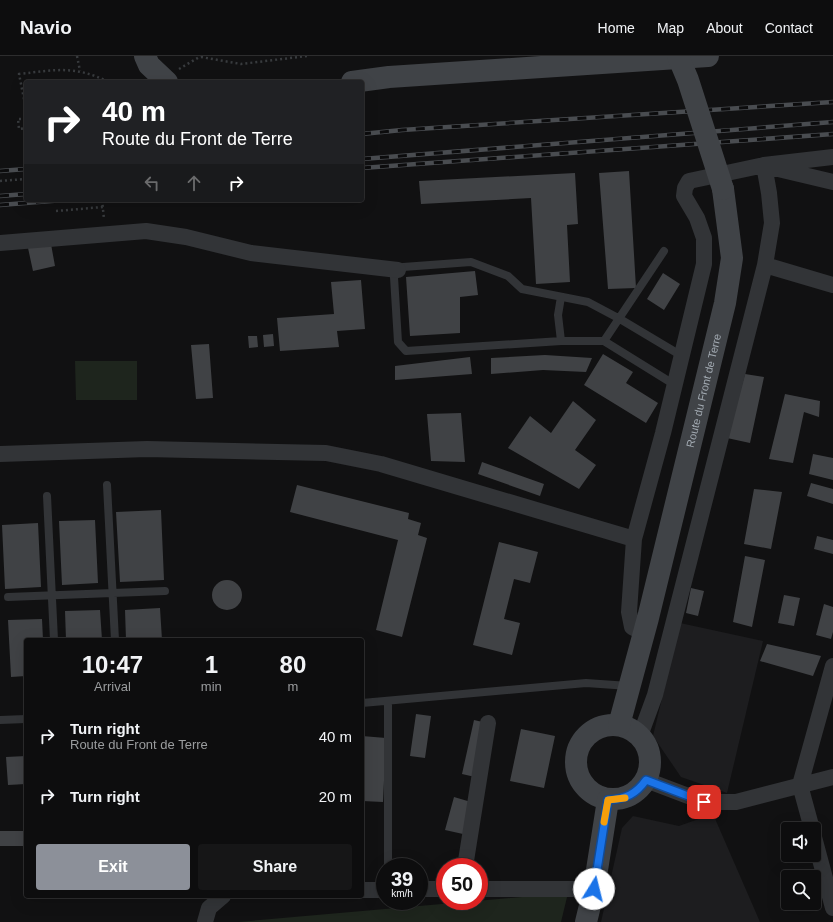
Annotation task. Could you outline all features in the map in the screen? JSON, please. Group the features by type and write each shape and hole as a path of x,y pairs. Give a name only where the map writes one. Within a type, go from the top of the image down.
{"main road":[{"path":"146,56 149,65 171,76"},
{"name":"Route du Front de Terre","path":"619,725 644,633 725,303 732,258 723,189 688,80 678,56"},
{"path":"364,80 389,77 708,56"},
{"path":"609,725 619,725 630,729 640,736 650,757 650,769 646,780 640,789 630,796 620,800 608,800 594,795 583,785 578,776 576,757 583,739 590,732 609,725"},
{"path":"586,922 594,889 608,800"}],"street":[{"path":"644,633 632,627 630,612 634,539 675,385 704,264 704,238 697,218 684,196 685,188 689,181 764,165 833,157"},
{"path":"764,165 833,182"},
{"path":"640,736 655,695 765,265 772,223 764,165"},
{"path":"0,243 146,231 186,236 251,253 398,270"},
{"path":"765,265 833,285"},
{"path":"0,454 147,449 326,453 381,464 634,539"},
{"path":"810,822 800,785 833,666"},
{"path":"630,686 655,695"},
{"path":"466,858 488,722"},
{"path":"646,780 704,802 736,802 833,777"},
{"path":"821,862 833,908"},
{"path":"488,889 594,889"},
{"path":"364,890 376,890"},
{"path":"205,922 209,908 221,898"}],"lane":[{"path":"604,341 664,251"},
{"path":"675,385 604,341 561,341 406,351 398,342 394,277 398,270 403,267 471,262 508,276 522,289 588,302 682,356"},
{"path":"561,297 558,315 561,341"},
{"path":"106,485 115,638"},
{"path":"47,496 54,638"},
{"path":"8,597 165,591"},
{"path":"364,703 388,702 586,683 630,686"},
{"path":"388,702 388,858"},
{"path":"0,720 24,719"}],"path":[{"path":"77,56 80,71"},
{"path":"171,76 201,56 241,64 307,56"},
{"path":"24,99 19,74 67,69 80,71 104,80"},
{"path":"24,119 18,119 19,129 24,128"},
{"path":"0,181 24,179"},
{"path":"102,202 104,220"},
{"path":"56,211 103,207"}],"shaded area":[{"path":"75,361 137,361 137,400 76,400"},
{"path":"680,623 763,641 727,793 681,777 653,736"},
{"path":"713,814 760,922 601,922 622,828 633,816 679,826"},
{"path":"568,893 561,922 238,922 376,910 428,910 428,905 436,905 436,910 488,910 488,900"}],"building":[{"path":"629,171 636,288 608,289 599,173"},
{"path":"575,173 578,224 567,225 570,282 536,284 531,198 421,204 419,181"},
{"path":"51,244 55,266 33,271 28,248"},
{"path":"475,271 478,295 460,297 460,333 410,336 406,277"},
{"path":"663,273 680,284 664,310 647,299"},
{"path":"361,280 365,329 337,331 339,347 280,351 277,318 334,314 331,282"},
{"path":"273,334 274,346 264,347 263,335"},
{"path":"248,336 257,336 258,347 249,348"},
{"path":"209,344 213,398 196,399 191,345"},
{"path":"603,354 633,372 626,383 658,403 646,423 584,385"},
{"path":"545,355 592,358 586,372 543,370 491,374 491,358"},
{"path":"470,357 472,374 395,380 395,366"},
{"path":"745,374 764,377 750,443 727,438"},
{"path":"785,394 820,401 819,417 804,412 793,463 769,459"},
{"path":"573,401 596,420 575,450 596,465 579,489 508,448 530,416 551,433"},
{"path":"461,413 465,462 431,461 427,414"},
{"path":"813,454 833,458 833,480 809,474"},
{"path":"482,462 544,484 540,496 478,474"},
{"path":"811,483 833,489 833,504 807,496"},
{"path":"297,485 409,513 408,519 421,523 418,535 427,538 402,637 376,630 398,540 290,512"},
{"path":"754,489 782,492 771,549 744,544"},
{"path":"161,510 164,580 120,582 116,512"},
{"path":"95,520 98,583 62,585 59,521"},
{"path":"38,523 41,587 5,589 2,525"},
{"path":"817,536 833,540 833,554 814,549"},
{"path":"499,542 538,552 530,583 514,579 504,619 520,623 512,655 473,645"},
{"path":"745,556 765,560 752,627 733,622"},
{"path":"227,580 238,584 242,595 238,606 227,610 216,606 212,595 216,584"},
{"path":"691,588 704,591 698,616 686,613"},
{"path":"784,595 800,598 794,626 778,623"},
{"path":"824,604 833,607 833,632 831,639 816,635"},
{"path":"160,608 162,638 126,638 125,610"},
{"path":"100,610 102,638 66,638 65,611"},
{"path":"42,619 43,638 24,638 24,676 11,677 8,620"},
{"path":"767,644 821,656 813,676 760,661"},
{"path":"416,714 431,716 425,758 410,756"},
{"path":"474,720 487,723 475,777 462,774"},
{"path":"521,729 555,736 544,788 510,781"},
{"path":"364,736 386,738 383,802 364,801"},
{"path":"24,756 24,784 8,785 6,757"},
{"path":"454,797 471,802 463,834 445,830"},
{"path":"0,831 24,831 24,846 0,846"}],"railway":[{"path":"364,134 402,130 833,102"},
{"path":"364,159 833,122"},
{"path":"364,168 833,134"},
{"path":"0,171 24,169"},
{"path":"0,196 24,194"},
{"path":"0,205 38,202"}],"slow traffic":[{"path":"604,822 608,800 620,800 625,798"}],"route":[{"path":"594,889 608,800 620,800 630,796 640,789 646,780 704,802"}]}
